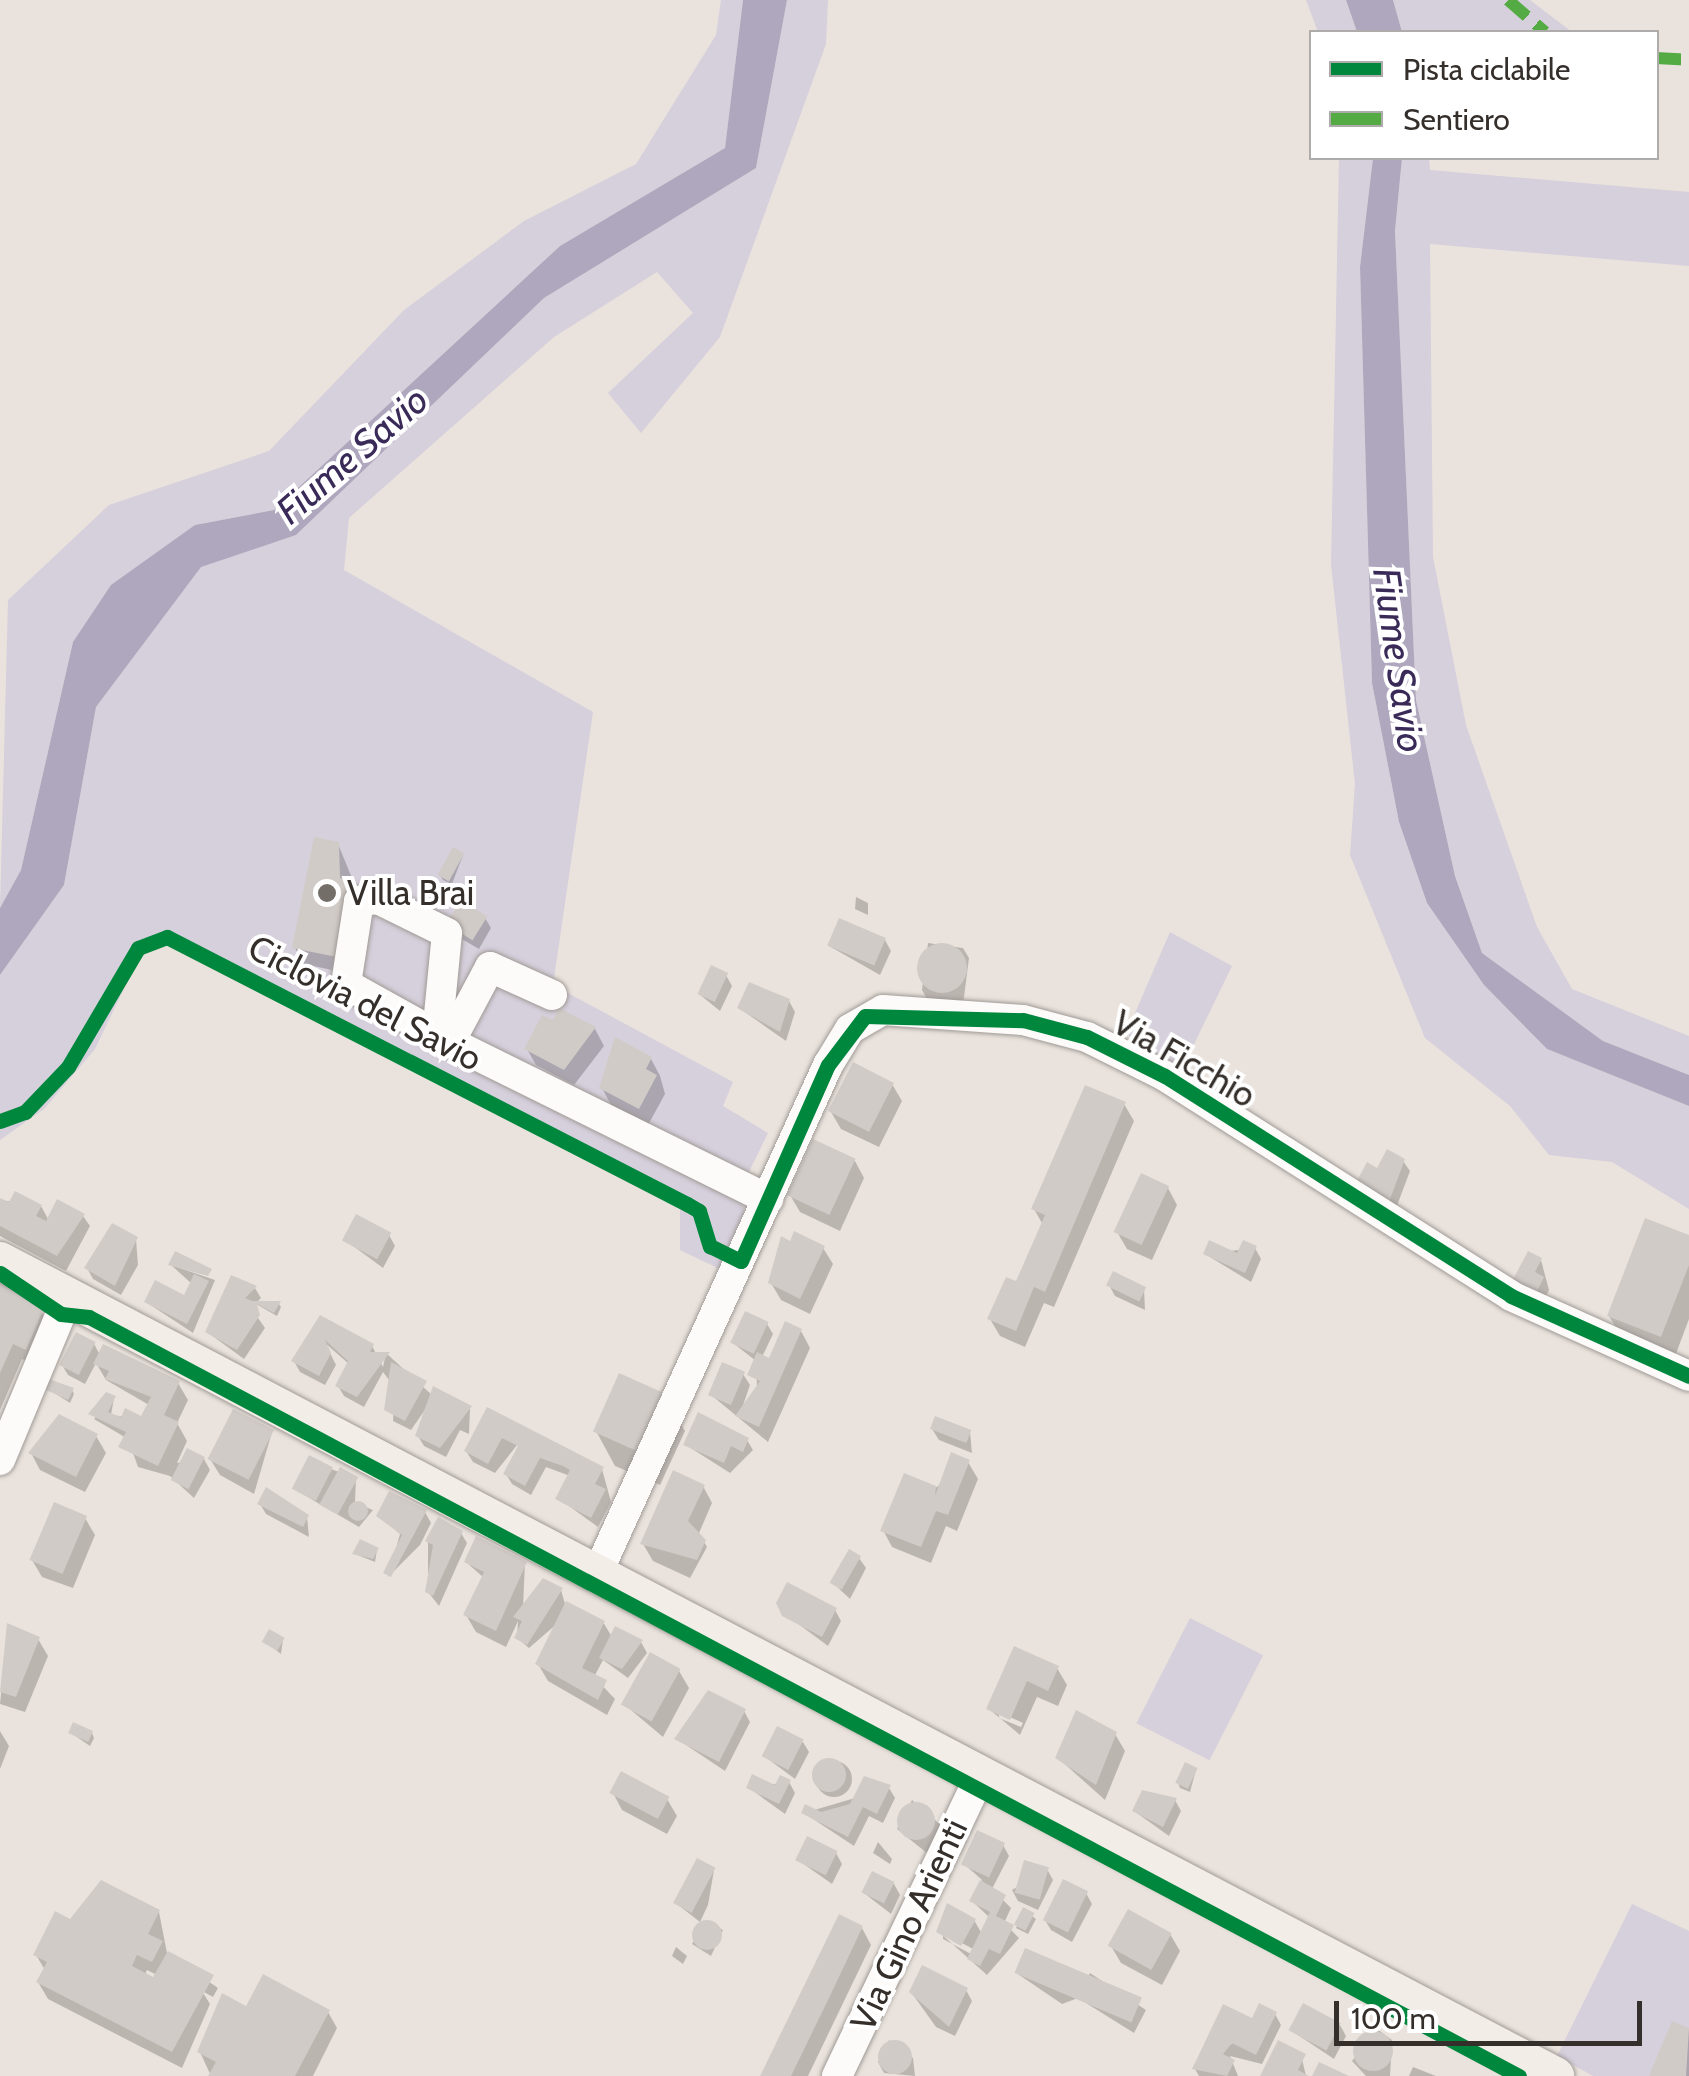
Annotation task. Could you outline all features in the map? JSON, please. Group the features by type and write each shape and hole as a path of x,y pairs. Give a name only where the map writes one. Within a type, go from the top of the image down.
{"main road":[{"path":"0,1261 1554,2076"}],"street":[{"path":"444,1039 447,933 378,900 359,902 346,984 444,1039 768,1199"},
{"path":"444,1039 490,967 552,995"},
{"name":"Via Ficchio","path":"598,1572 828,1065 865,1016 1023,1020 1086,1037 1166,1076 1512,1296 1689,1376"},
{"path":"0,1460 69,1294"},
{"name":"Via Gino Arienti","path":"837,2076 981,1774"}],"shaded area":[{"path":"721,0 743,0 725,148 560,246 274,510 195,525 73,642 21,870 0,908 8,600 109,505 269,451 404,310 524,221 636,164 716,35"},
{"path":"787,0 828,0 826,44 720,337 641,433 608,393 693,313 657,272 554,337 349,518 344,570 593,712 553,985 733,1082 723,1106 768,1133 741,1188 745,1222 724,1271 680,1250 680,1206 171,942 142,951 95,1049 44,1109 0,1140 0,975 64,885 96,707 201,566 296,535 544,298 756,168"},
{"path":"1306,0 1346,0 1356,30 1317,30"},
{"path":"1393,0 1530,0 1569,30 1401,30"},
{"path":"1339,160 1373,160 1360,267 1372,683 1399,822 1427,903 1484,985 1547,1049 1689,1106 1689,1209 1612,1162 1549,1155 1510,1106 1425,1038 1350,855 1355,784 1331,565"},
{"path":"1402,160 1429,160 1430,170 1689,192 1689,266 1430,244 1433,557 1466,725 1537,927 1572,989 1689,1036 1689,1075 1603,1041 1482,953 1455,876 1416,700 1395,231"},
{"path":"1170,932 1232,966 1181,1071 1126,1034"},
{"path":"1190,1618 1263,1655 1209,1760 1136,1723"},
{"path":"1632,1904 1689,1931 1689,2076 1593,2076 1557,2056"}],"water":[{"name":"Fiume Savio","path":"743,0 787,0 756,168 544,298 296,535 201,567 96,707 64,885 0,975 0,908 21,870 73,642 111,585 195,525 274,510 560,246 725,148"},
{"path":"1346,0 1393,0 1401,30 1356,30"},
{"name":"Fiume Savio","path":"1373,160 1402,160 1395,231 1416,700 1455,876 1482,953 1603,1041 1689,1075 1689,1106 1547,1049 1484,985 1427,903 1399,822 1372,683 1360,267"}],"building":[{"name":"Villa Brai","path":"314,837 339,842 340,878 353,881 337,957 292,948"},
{"path":"453,847 464,853 449,881 437,875"},
{"path":"461,900 487,916 472,940 446,924"},
{"path":"839,918 886,938 874,966 827,946"},
{"path":"942,943 960,950 967,968 960,986 942,993 924,986 917,968 924,950"},
{"path":"711,965 728,973 715,1002 697,994"},
{"path":"749,982 790,999 780,1032 737,1008"},
{"path":"559,1008 596,1027 564,1070 524,1049 542,1015 553,1020"},
{"path":"615,1037 652,1057 646,1069 657,1075 639,1109 599,1088"},
{"path":"853,1062 894,1083 869,1132 828,1111"},
{"path":"1085,1085 1126,1102 1045,1292 1034,1287 1016,1331 987,1319 1006,1277 1016,1281 1045,1215 1031,1209"},
{"path":"813,1139 856,1159 829,1215 787,1195"},
{"path":"1387,1149 1405,1159 1386,1210 1351,1192 1367,1162 1377,1168"},
{"path":"1141,1173 1169,1186 1142,1245 1114,1232"},
{"path":"15,1191 42,1205 36,1216 46,1221 57,1199 85,1214 57,1256 0,1226 0,1198 9,1202"},
{"path":"356,1214 391,1233 377,1259 342,1240"},
{"path":"1645,1218 1689,1235 1689,1265 1661,1337 1607,1316"},
{"path":"112,1223 138,1237 115,1286 84,1268"},
{"path":"794,1231 825,1246 800,1299 768,1283 781,1236 790,1241"},
{"path":"1209,1240 1237,1253 1243,1240 1257,1246 1245,1273 1203,1254"},
{"path":"175,1251 212,1269 208,1276 168,1265"},
{"path":"1528,1251 1542,1258 1535,1272 1544,1277 1531,1304 1507,1291"},
{"path":"1113,1271 1146,1287 1139,1302 1106,1285"},
{"path":"194,1274 209,1281 187,1324 144,1302 155,1280 184,1295"},
{"path":"231,1275 257,1286 245,1298 281,1301 274,1313 257,1304 260,1315 237,1350 205,1332"},
{"path":"0,1283 43,1310 26,1350 13,1344 0,1373"},
{"path":"745,1311 769,1322 754,1354 730,1343"},
{"path":"320,1315 374,1344 370,1352 390,1352 357,1397 335,1386 348,1361 325,1340 331,1353 319,1376 291,1361"},
{"path":"785,1321 802,1329 759,1427 735,1416 760,1381 747,1375 757,1352 769,1358"},
{"path":"76,1332 96,1342 79,1375 59,1365"},
{"path":"103,1344 180,1381 164,1415 179,1422 158,1466 118,1447 126,1432 88,1414 106,1392 116,1396 108,1412 121,1417 125,1408 141,1416 151,1397 105,1379 109,1371 93,1364"},
{"path":"391,1362 427,1381 405,1421 384,1410"},
{"path":"722,1362 745,1372 731,1405 708,1395"},
{"path":"619,1373 666,1394 640,1452 593,1431"},
{"path":"46,1378 74,1388 68,1400 42,1388"},
{"path":"433,1386 472,1406 440,1448 415,1436"},
{"path":"487,1407 604,1467 595,1484 606,1489 591,1518 555,1499 570,1470 563,1466 540,1458 525,1486 503,1474 518,1446 502,1438 488,1464 464,1451"},
{"path":"233,1409 274,1430 249,1480 208,1459"},
{"path":"698,1412 749,1438 743,1452 731,1446 724,1463 683,1445"},
{"path":"59,1414 98,1434 76,1477 28,1453"},
{"path":"935,1416 971,1430 966,1443 930,1429"},
{"path":"187,1448 205,1457 188,1489 171,1480"},
{"path":"951,1452 970,1460 948,1515 936,1511 921,1547 880,1531 904,1473 936,1486 935,1496"},
{"path":"309,1455 333,1467 316,1501 292,1489"},
{"path":"340,1467 358,1477 338,1515 319,1505"},
{"path":"673,1470 705,1485 688,1521 706,1540 697,1560 640,1544"},
{"path":"266,1487 309,1515 303,1527 257,1504"},
{"path":"389,1491 427,1510 391,1577 383,1573 402,1535 376,1516"},
{"path":"358,1501 368,1511 358,1521 348,1511"},
{"path":"54,1502 87,1516 63,1574 29,1560"},
{"path":"438,1517 463,1531 433,1596 425,1592 433,1545 425,1541"},
{"path":"476,1536 527,1562 496,1631 463,1615 484,1572 464,1562"},
{"path":"360,1539 379,1548 373,1559 352,1554"},
{"path":"849,1549 861,1556 842,1590 830,1583"},
{"path":"543,1578 563,1588 527,1645 514,1638 522,1621 513,1617"},
{"path":"787,1582 837,1608 822,1637 782,1616 776,1603"},
{"path":"566,1601 605,1621 582,1668 607,1680 598,1700 535,1664"},
{"path":"7,1623 40,1637 16,1697 0,1692"},
{"path":"615,1626 643,1640 622,1669 599,1658"},
{"path":"269,1629 285,1638 277,1651 262,1642"},
{"path":"1014,1646 1059,1666 1048,1691 1027,1681 1010,1720 986,1709"},
{"path":"650,1652 681,1669 652,1721 621,1704"},
{"path":"708,1690 746,1709 719,1762 674,1739"},
{"path":"1076,1710 1117,1732 1096,1785 1055,1758"},
{"path":"73,1722 93,1731 88,1742 68,1733"},
{"path":"777,1726 804,1740 788,1770 762,1756"},
{"path":"829,1758 841,1763 846,1775 841,1787 829,1792 817,1787 812,1775 817,1763"},
{"path":"1185,1762 1198,1768 1188,1789 1175,1783"},
{"path":"621,1771 670,1797 658,1819 609,1793"},
{"path":"752,1774 775,1785 780,1775 791,1780 779,1804 746,1788"},
{"path":"864,1776 891,1785 877,1814 863,1807 848,1837 801,1813 805,1804 821,1812 850,1804"},
{"path":"1142,1790 1177,1798 1163,1827 1132,1811"},
{"path":"916,1802 930,1807 935,1821 930,1835 916,1840 902,1835 897,1821 902,1807"},
{"path":"977,1830 1005,1843 989,1878 961,1864"},
{"path":"807,1836 838,1851 826,1875 795,1860"},
{"path":"697,1858 716,1868 692,1913 673,1903"},
{"path":"1024,1860 1049,1867 1040,1900 1015,1893"},
{"path":"872,1871 894,1882 884,1904 861,1893"},
{"path":"1063,1879 1088,1891 1068,1933 1043,1920"},
{"path":"101,1880 160,1910 148,1934 163,1941 152,1962 137,1955 132,1966 153,1977 168,1951 214,1975 172,2052 36,1982 47,1962 33,1955 55,1911 70,1919"},
{"path":"980,1880 1006,1895 996,1916 1014,1925 1000,1954 989,1949 980,1966 967,1959 990,1912 969,1901"},
{"path":"947,1903 976,1919 961,1946 936,1932"},
{"path":"1023,1907 1035,1913 1026,1931 1014,1925"},
{"path":"1128,1909 1172,1933 1151,1970 1108,1946"},
{"path":"839,1914 863,1926 791,2076 760,2076"},
{"path":"707,1920 718,1924 722,1935 718,1946 707,1950 696,1946 692,1935 696,1924"},
{"path":"1025,1948 1142,1998 1131,2022 1014,1973"},
{"path":"922,1965 968,1988 949,2027 909,1992"},
{"path":"263,1974 330,2010 295,2076 208,2076 216,2062 197,2052 222,1993 246,2006"},
{"path":"1259,2003 1277,2012 1256,2055 1232,2043 1223,2054 1235,2060 1227,2076 1192,2069 1223,2004 1252,2018"},
{"path":"1303,2003 1341,2023 1326,2051 1288,2030"},
{"path":"1672,2021 1689,2028 1686,2076 1649,2076"},
{"path":"1373,2031 1387,2037 1393,2051 1387,2065 1373,2071 1359,2065 1353,2051 1359,2037"},
{"path":"895,2040 907,2045 912,2057 907,2069 895,2074 883,2069 878,2057 883,2045"},
{"path":"1278,2040 1306,2054 1298,2070 1309,2076 1260,2076"},
{"path":"1319,2062 1349,2076 1312,2076"}],"marked path":[{"path":"1508,0 1543,30"},
{"path":"1659,58 1689,60"}],"cycle path":[{"name":"Ciclovia del Savio","path":"0,1121 25,1112 68,1067 138,948 167,937 687,1204 699,1211 710,1246 741,1261 828,1065 865,1016 1023,1020 1087,1037 1165,1076 1511,1296 1689,1376"},
{"path":"0,1273 61,1314 89,1317 1519,2076"}],"place":[{"name":"Villa Brai","path":"327,893"}]}
